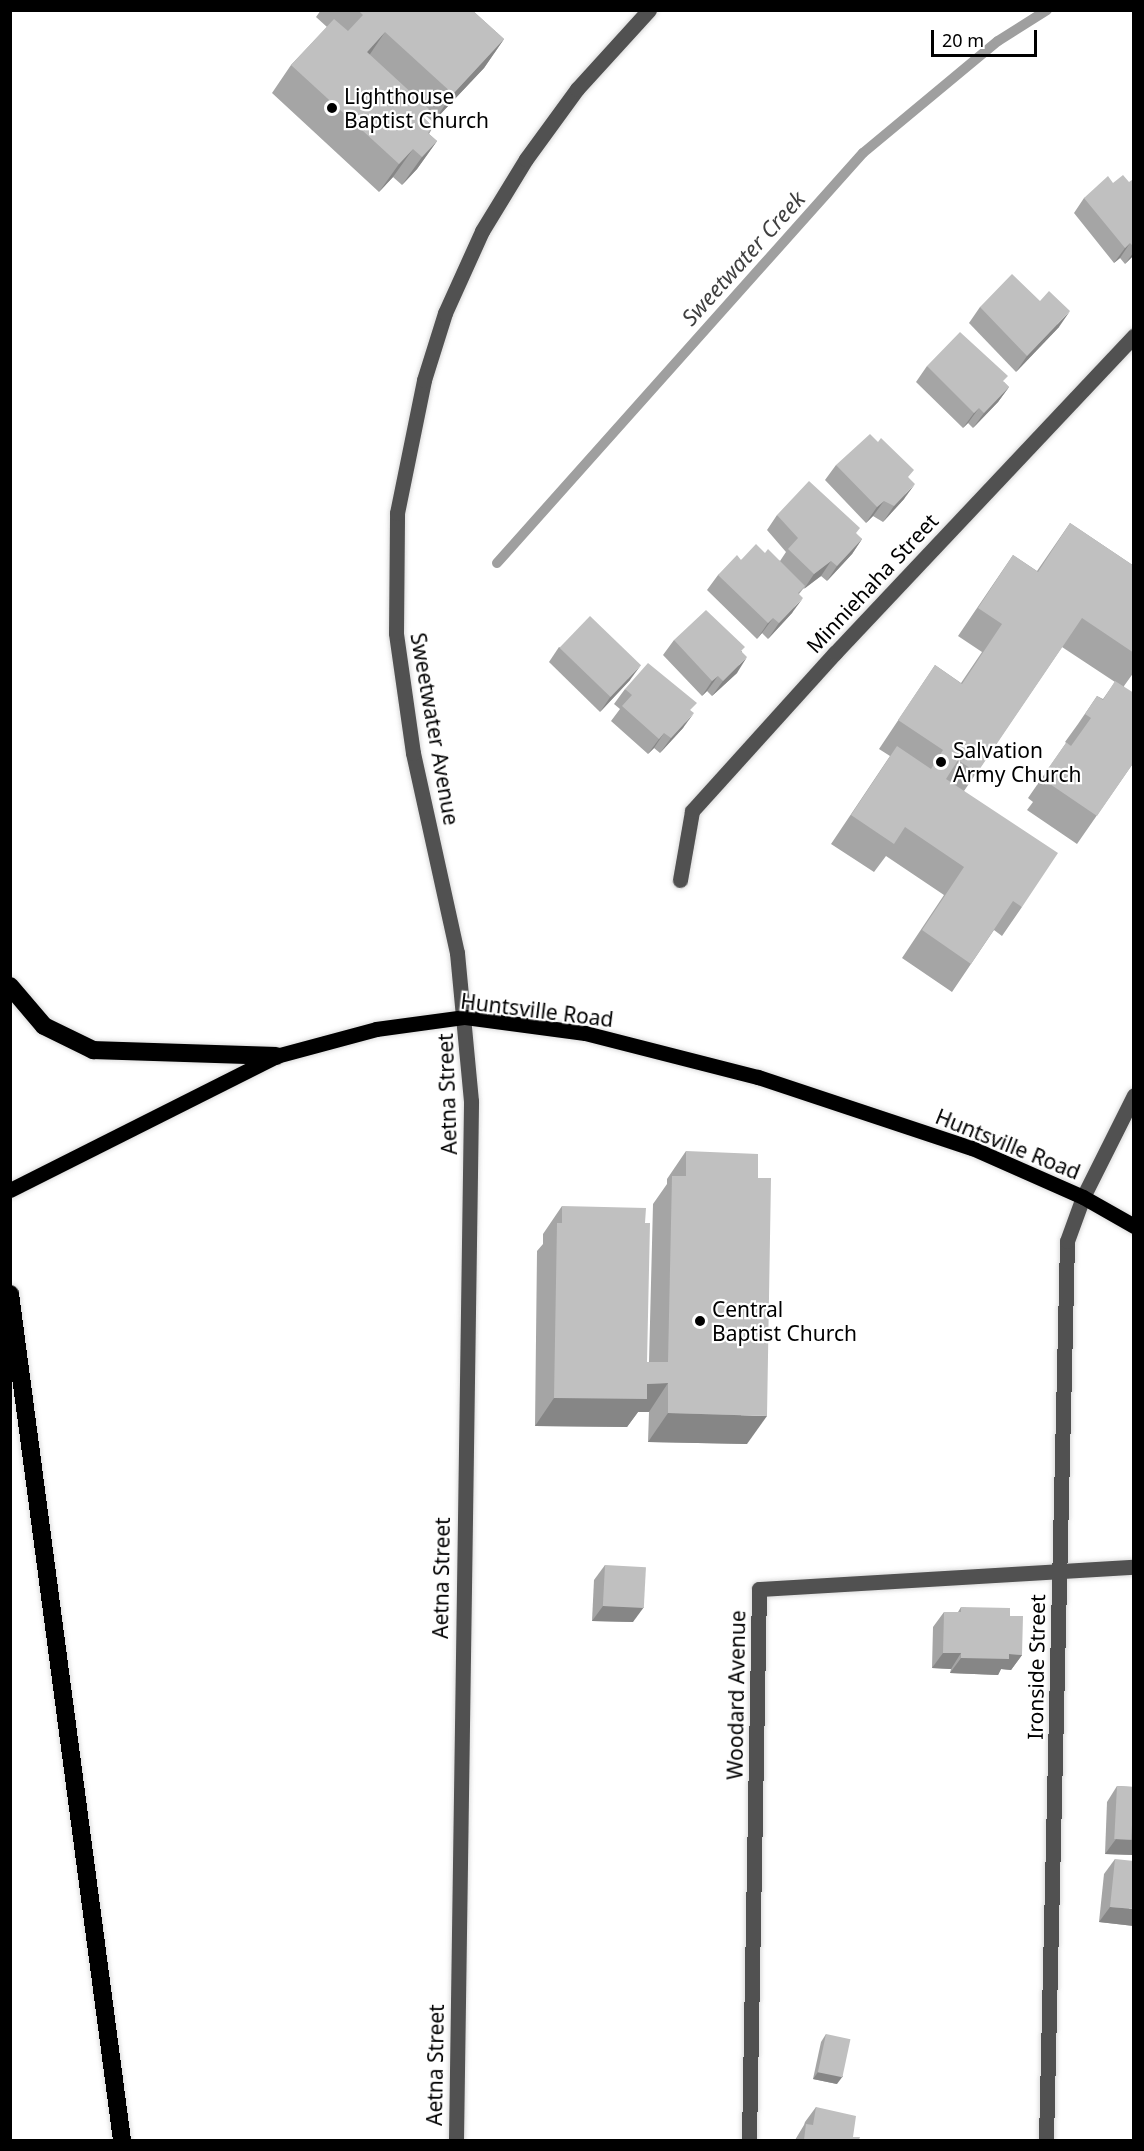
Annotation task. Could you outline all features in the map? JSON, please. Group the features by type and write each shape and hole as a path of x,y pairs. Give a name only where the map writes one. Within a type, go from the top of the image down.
{"highway":[{"path":"10,986 44,1026 93,1050 276,1056"},
{"path":"10,1294 122,2140"}],"main road":[{"name":"Huntsville Road","path":"10,1190 276,1056 375,1029 465,1017 585,1033 758,1077 972,1148 1083,1197 1134,1226"}],"street":[{"name":"Sweetwater Avenue","path":"465,1017 457,953 413,753 396,633 397,513 408,449 445,313 482,231 526,159 577,89 649,10"},
{"name":"Minniehaha Street","path":"680,880 693,811 835,653 1134,336"},
{"name":"Aetna Street","path":"456,2140 471,1101 465,1017"},
{"name":"Ironside Street","path":"1046,2140 1067,1241 1083,1197 1134,1095"},
{"name":"Woodard Avenue","path":"749,2140 759,1589 1134,1567"}],"building":[{"path":"358,10 472,10 504,39 453,94 385,32 367,52 429,109 422,116 433,127 428,133 437,141 422,157 413,149 399,164 291,65 334,19 348,31 363,15"},
{"path":"1123,175 1129,182 1132,180 1134,182 1134,247 1130,243 1125,248 1084,198 1108,176 1113,183"},
{"path":"1012,274 1040,301 1049,291 1070,311 1027,356 980,307"},
{"path":"960,332 1008,376 1003,381 1009,387 984,413 979,408 974,413 927,366"},
{"path":"870,434 878,442 881,438 914,470 908,477 915,484 894,506 884,501 877,507 836,465"},
{"path":"809,481 860,528 856,533 862,539 837,566 831,561 814,574 788,549 798,538 777,515"},
{"name":"Salvation Army Church","path":"1070,523 1134,566 1134,653 1082,618 977,773 958,760 946,779 1058,853 1022,907 1013,901 971,964 922,930 964,867 905,827 894,844 851,815 897,746 931,769 943,750 898,720 935,665 962,684 1002,624 978,608 1013,555 1038,572"},
{"path":"756,544 765,553 768,549 805,586 798,593 803,598 779,623 773,618 768,623 718,575 737,555 741,560"},
{"path":"706,610 745,647 741,651 747,657 723,681 718,676 712,681 674,640"},
{"path":"590,616 641,665 611,697 559,648"},
{"path":"648,663 697,703 690,710 694,713 671,738 664,733 659,739 622,706 632,695 625,689"},
{"name":"Salvation Army Church","path":"1115,681 1134,693 1134,762 1097,816 1047,782 1053,774 1047,770 1066,743 1071,746 1091,718 1085,714 1097,696 1103,700"},
{"name":"Central Baptist Church","path":"686,1151 758,1154 758,1178 771,1178 767,1416 668,1413 668,1383 647,1384 647,1399 554,1398 557,1223 562,1223 562,1206 646,1208 645,1223 650,1223 647,1362 668,1362 672,1176 686,1176"},
{"path":"605,1565 646,1567 644,1608 603,1606"},
{"path":"961,1607 1010,1608 1010,1616 1023,1616 1022,1655 1009,1654 1009,1659 961,1658 961,1653 943,1653 944,1612 961,1612"},
{"path":"1117,1786 1134,1787 1131,1840 1114,1839"},
{"path":"1115,1859 1134,1861 1134,1909 1110,1907"},
{"path":"826,2034 850,2039 842,2077 818,2072"},
{"path":"816,2107 856,2116 853,2137 860,2137 859,2140 804,2140 806,2124 813,2125"}],"waterway":[{"name":"Sweetwater Creek","path":"497,563 863,153 998,41 1047,10"}],"place":[{"name":"Lighthouse Baptist Church","path":"332,108"},
{"name":"Salvation Army Church","path":"941,762"},
{"name":"Central Baptist Church","path":"700,1321"}]}
